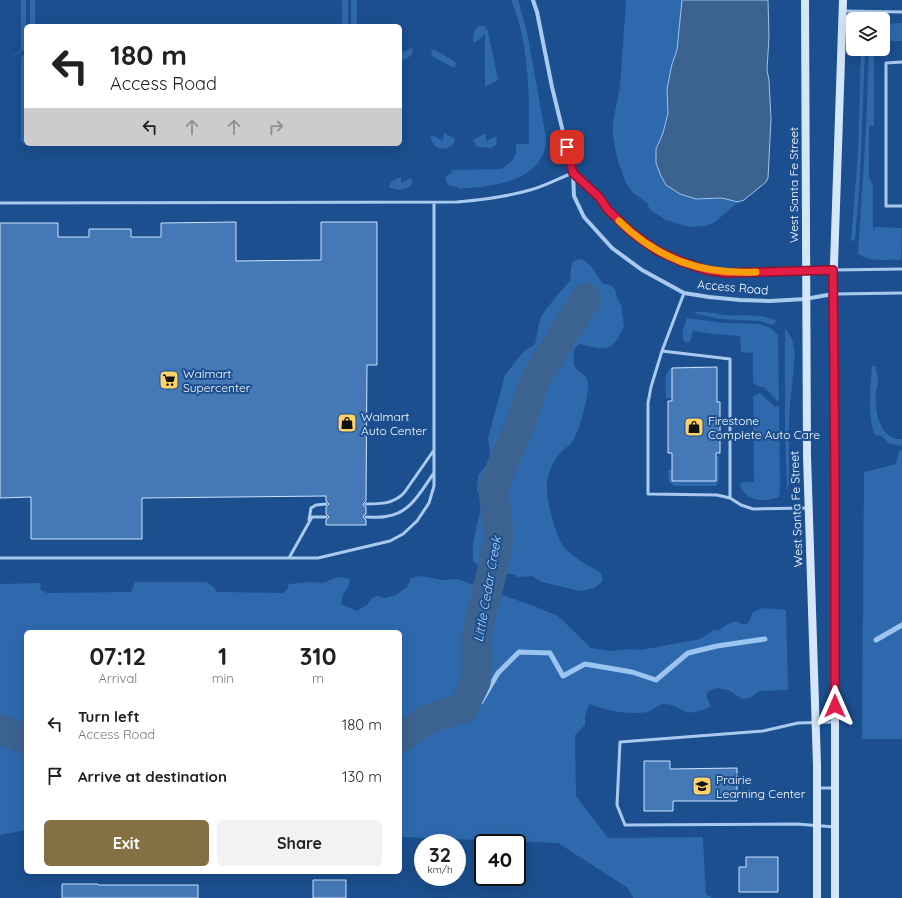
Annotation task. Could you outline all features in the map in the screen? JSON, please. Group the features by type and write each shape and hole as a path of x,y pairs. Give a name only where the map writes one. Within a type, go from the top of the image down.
{"street":[{"name":"Access Road","path":"533,0 573,173 574,196 584,217 612,248 642,270 684,293 740,300 805,299 833,294"},
{"name":"West Santa Fe Street","path":"805,0 806,456 816,722 817,898"},
{"path":"835,898 835,484 833,270 843,0"},
{"name":"Access Road","path":"573,173 599,197 608,210 631,232 656,250 680,261 706,270 726,273 755,273 778,270 833,270"}],"lane":[{"path":"842,11 902,12"},
{"path":"902,62 886,62 886,206 902,206"},
{"path":"0,203 434,203 503,197 531,190 573,173"},
{"path":"0,558 318,558 390,541 403,534 417,521 429,503 434,486 434,203"},
{"path":"833,270 902,269"},
{"path":"684,293 662,352 651,387 648,403 648,494 717,495 730,498 741,505 753,509 808,508"},
{"path":"833,294 902,293"},
{"path":"662,352 730,359 730,498"},
{"path":"366,504 385,503 398,499 404,494 434,450"},
{"path":"366,517 389,516 403,512 409,507 434,473"},
{"path":"308,524 311,508 316,505 326,504"},
{"path":"289,558 312,517 326,517"},
{"path":"834,722 798,723 763,731 620,742 617,805 625,825 755,824 817,825 834,827"},
{"path":"817,788 834,788"}],"shaded area":[{"path":"21,0 26,0 24,50 7,59 21,50"},
{"path":"30,0 35,0 35,24 30,24"},
{"path":"342,0 348,0 348,24 342,24"},
{"path":"351,0 357,0 357,24 351,24"},
{"path":"511,0 518,0 527,32 546,138 544,153 537,164 527,173 514,179 500,184 458,189 458,187 449,186 446,181 446,176 452,172 452,170 502,169 512,161 516,153 516,144 529,144 529,108 525,53 522,35"},
{"path":"626,0 682,0 677,50 672,64 667,89 668,113 663,133 656,149 711,199 722,198 738,202 715,222 706,226 689,227 666,220 650,210 647,203 632,192 626,183 617,158 613,136 613,122 620,86"},
{"path":"682,0 768,0 769,36 767,70 771,119 768,178 766,182 744,200 738,202 722,198 696,199 680,194 666,185 656,163 656,149 663,133 668,113 667,89 672,64 677,50"},
{"path":"902,23 902,41 890,41 890,24"},
{"path":"479,26 484,26 488,31 498,80 485,87 485,34 475,43 473,41 474,31"},
{"path":"411,48 413,49 412,55 402,61 402,53"},
{"path":"432,50 435,50 454,61 456,63 455,67 452,67 432,56"},
{"path":"24,55 24,144 21,140 21,57"},
{"path":"861,56 865,56 860,176 855,241 851,240 858,155"},
{"path":"869,56 874,56 874,126 869,126 869,177 873,186 873,230 875,227 902,228 901,260 874,260 858,254 866,129"},
{"path":"444,133 454,138 455,141 453,145 449,147 441,149 437,148 432,141 431,136 443,141"},
{"path":"486,133 486,141 497,136 496,145 491,148 477,147 473,140"},
{"path":"401,177 401,183 412,178 412,184 401,190 389,187 391,182"},
{"path":"582,259 591,266 603,284 612,286 616,292 621,305 624,327 616,341 608,347 599,348 579,344 574,350 574,365 588,380 586,402 575,437 555,460 550,469 547,482 549,506 557,534 564,547 572,555 601,573 603,579 601,583 594,588 580,591 542,582 532,576 518,577 513,574 507,574 499,569 480,567 473,561 473,544 482,501 477,490 478,475 488,463 490,454 488,438 505,375 523,352 535,344 540,319 570,281 573,261"},
{"path":"697,312 725,315 751,315 771,318 777,321 773,325 759,321 720,319 693,313"},
{"path":"687,318 724,323 760,324 771,328 778,334 779,401 777,401 764,387 760,387 753,383 753,353 741,352 740,336 693,331 690,342 686,343 682,334"},
{"path":"785,328 792,339 795,353 789,417 789,484 787,490 785,434"},
{"path":"714,366 672,368 672,398 666,398 666,376 667,372 673,367"},
{"path":"872,366 876,366 878,378 876,406 880,422 888,435 894,438 902,439 902,446 890,444 880,435 877,436 871,423 870,392"},
{"path":"760,393 775,407 779,406 779,497 768,500 751,498 746,495 740,485 742,482 754,482 753,396"},
{"path":"902,450 902,739 862,739 864,472 896,464 899,451"},
{"path":"716,456 719,456 719,481 716,486 675,486 669,482 668,470 672,470 673,481 716,481"},
{"path":"421,576 443,580 457,579 558,616 591,648 610,651 630,649 641,650 700,639 714,630 719,630 736,621 742,624 747,624 753,612 763,608 786,610 788,690 759,691 750,698 742,699 728,690 717,688 709,691 706,695 711,706 694,712 687,712 672,705 664,704 647,712 624,713 589,704 585,716 585,725 575,735 576,796 608,838 703,837 706,894 712,898 633,898 628,888 558,843 526,842 526,834 474,834 474,840 466,840 466,834 414,834 414,838 402,837 402,630 24,630 24,830 0,835 0,584 40,583 41,590 47,593 131,592 135,582 206,582 217,592 283,593 287,590 289,584 311,582 323,583 338,577 350,579 349,586 343,594 341,604 357,611 367,605 372,598 377,596 384,598 396,595 407,587 411,578"}],"building":[{"name":"Walmart Supercenter","path":"236,222 236,261 321,260 321,222 377,222 377,365 367,365 366,501 363,504 366,507 366,514 363,517 366,520 366,525 326,525 326,520 329,517 326,514 326,507 329,504 326,501 326,496 142,498 142,539 31,539 31,497 0,498 0,223 58,223 58,237 89,237 89,229 131,229 131,237 161,237 161,223"},
{"name":"Firestone Complete Auto Care","path":"717,367 717,402 720,402 720,453 716,453 716,481 672,481 672,453 668,453 668,401 672,401 672,368"},
{"path":"644,761 670,761 670,769 737,768 737,801 673,801 673,811 644,811"},
{"path":"746,857 778,857 778,892 739,892 739,867 746,867"},
{"path":"313,880 346,880 346,898 313,898"},
{"path":"62,884 198,885 198,898 62,898"}],"waterway":[{"name":"Little Cedar Creek","path":"402,737 430,718 463,708 476,681 477,632 499,537 493,486 520,425 536,378 586,298"},
{"path":"876,640 902,625"},
{"path":"463,708 481,702 498,673 519,652 550,653 563,676 585,664 632,672 656,680 688,653 717,646 765,639"},
{"name":"Little Cedar Creek","path":"0,730 24,739"}],"slow traffic":[{"path":"619,221 631,232 656,250 680,261 706,270 726,273 756,272"}],"place":[{"name":"Walmart Supercenter","path":"169,380"},
{"name":"Walmart Auto Center","path":"347,423"},
{"name":"Firestone Complete Auto Care","path":"694,427"},
{"name":"Prairie Learning Center","path":"702,786"}],"route":[{"path":"567,147 573,173 599,197 608,210 631,232 656,250 680,261 706,270 726,273 755,273 778,270 833,270 835,706"}]}
